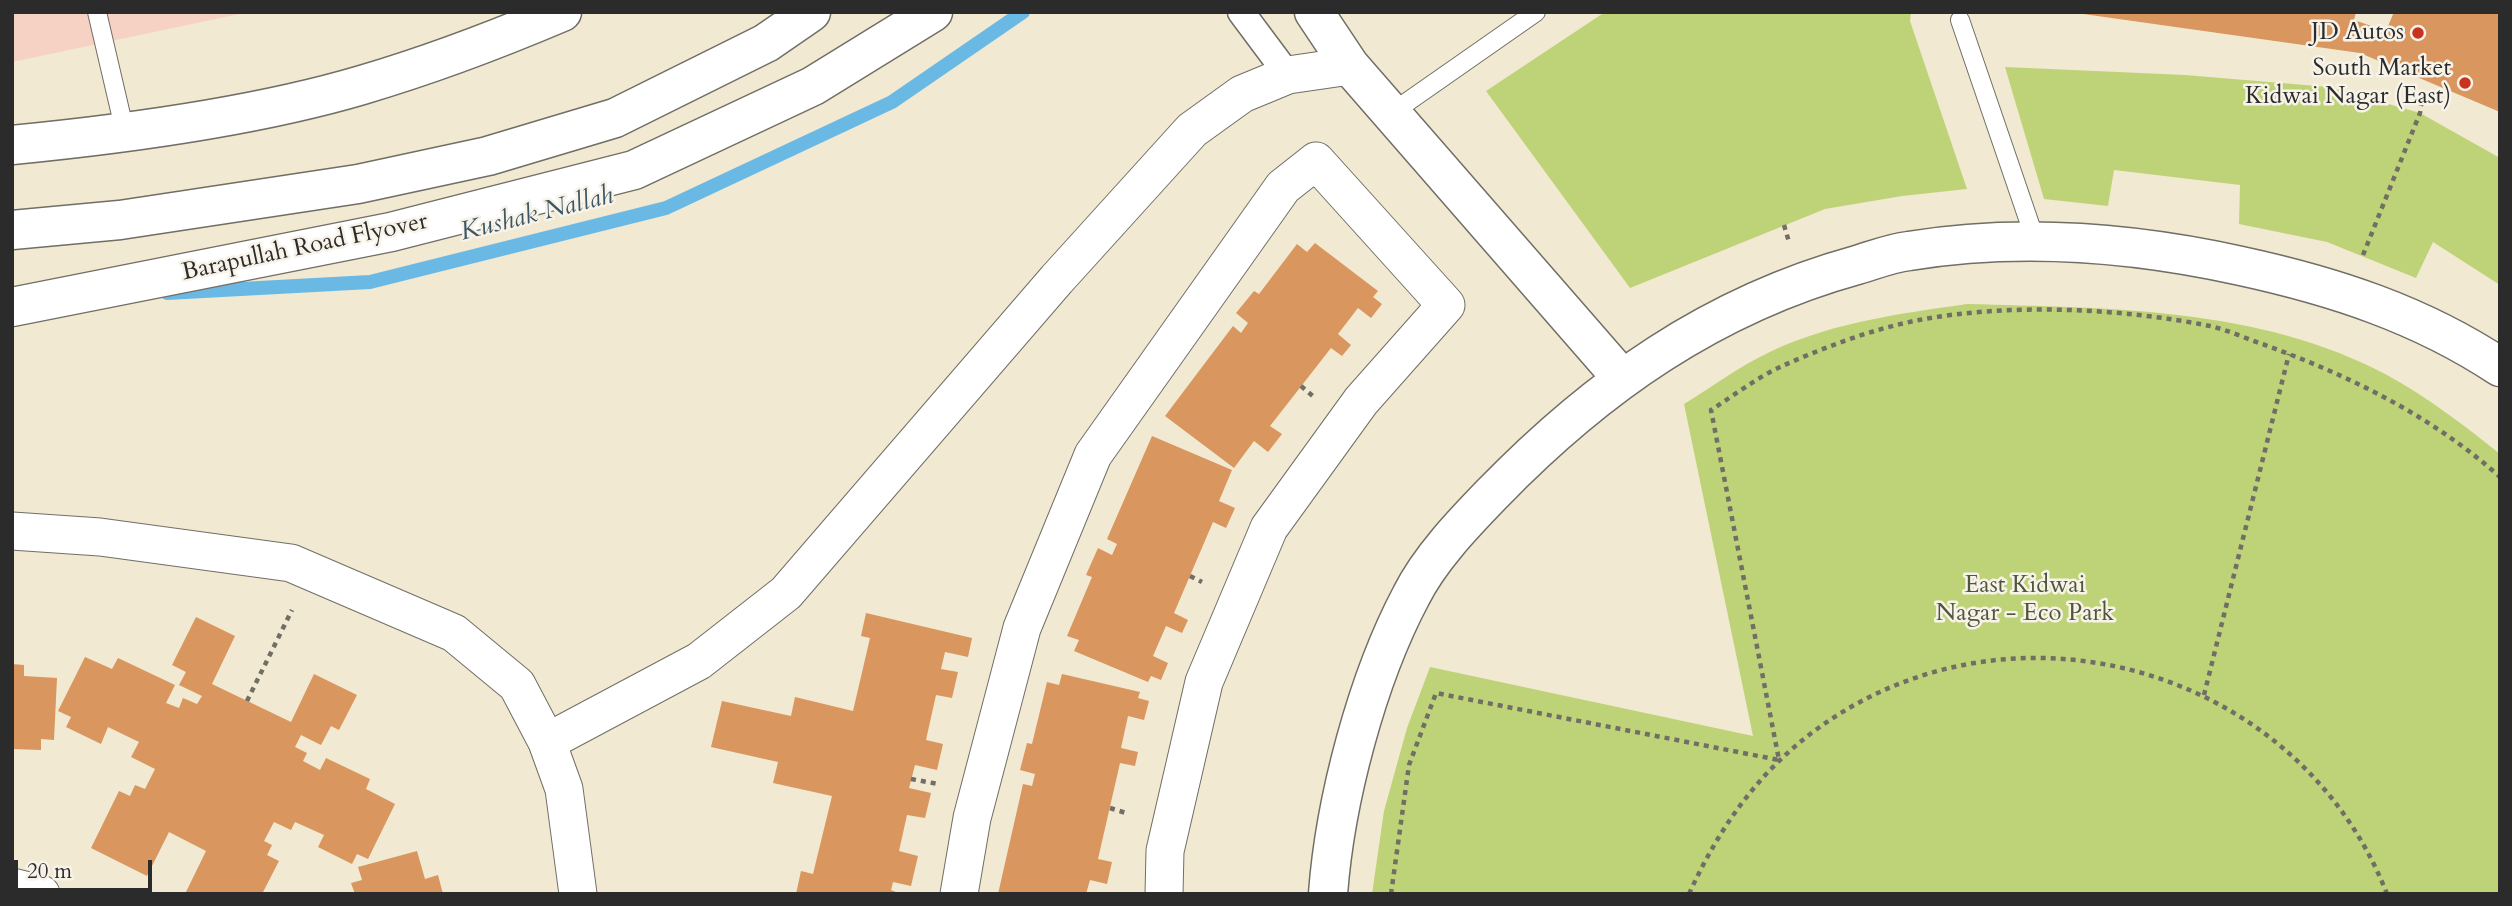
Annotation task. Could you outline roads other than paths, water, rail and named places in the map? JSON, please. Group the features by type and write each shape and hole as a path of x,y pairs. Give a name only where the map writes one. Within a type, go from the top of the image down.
{"main road":[{"path":"12,145 125,132 232,114 360,85 476,48 562,12"},
{"path":"12,230 120,220 344,186 488,156 615,118 765,43 811,12"},
{"name":"Barapullah Road Flyover","path":"12,307 391,232 635,170 813,86 933,12"},
{"path":"1314,12 1350,66 1390,114 1621,377"},
{"path":"1328,894 1330,864 1350,766 1376,672 1412,593 1463,524 1525,460 1621,377 1690,333 1753,300 1827,273 1907,251 2036,242 2144,247 2290,277 2362,298 2421,322 2500,367"}],"street":[{"path":"1241,12 1288,75"},
{"path":"547,742 699,661 786,593 1048,289 1192,130 1242,94 1288,75 1350,66"},
{"path":"959,894 972,818 1022,628 1093,455 1283,187 1316,161 1446,305 1361,401 1269,528 1204,682 1166,851 1164,894"},
{"path":"12,531 128,541 291,563 454,633 517,685 547,742 564,789 578,894"},
{"path":"12,887 41,894"}],"lane":[{"path":"97,12 125,132"},
{"path":"1390,114 1536,12"},
{"path":"1961,20 2036,242"}],"waterway":[{"name":"Kushak Nallah","path":"167,293 370,282 666,208 892,102 1023,12"}],"place":[{"name":"JD Autos","path":"2418,33"},
{"name":"South Market Kidwai Nagar (East)","path":"2465,83"}],"park label":[{"name":"East Kidwai Nagar - Eco Park","path":"2025,600"}]}
